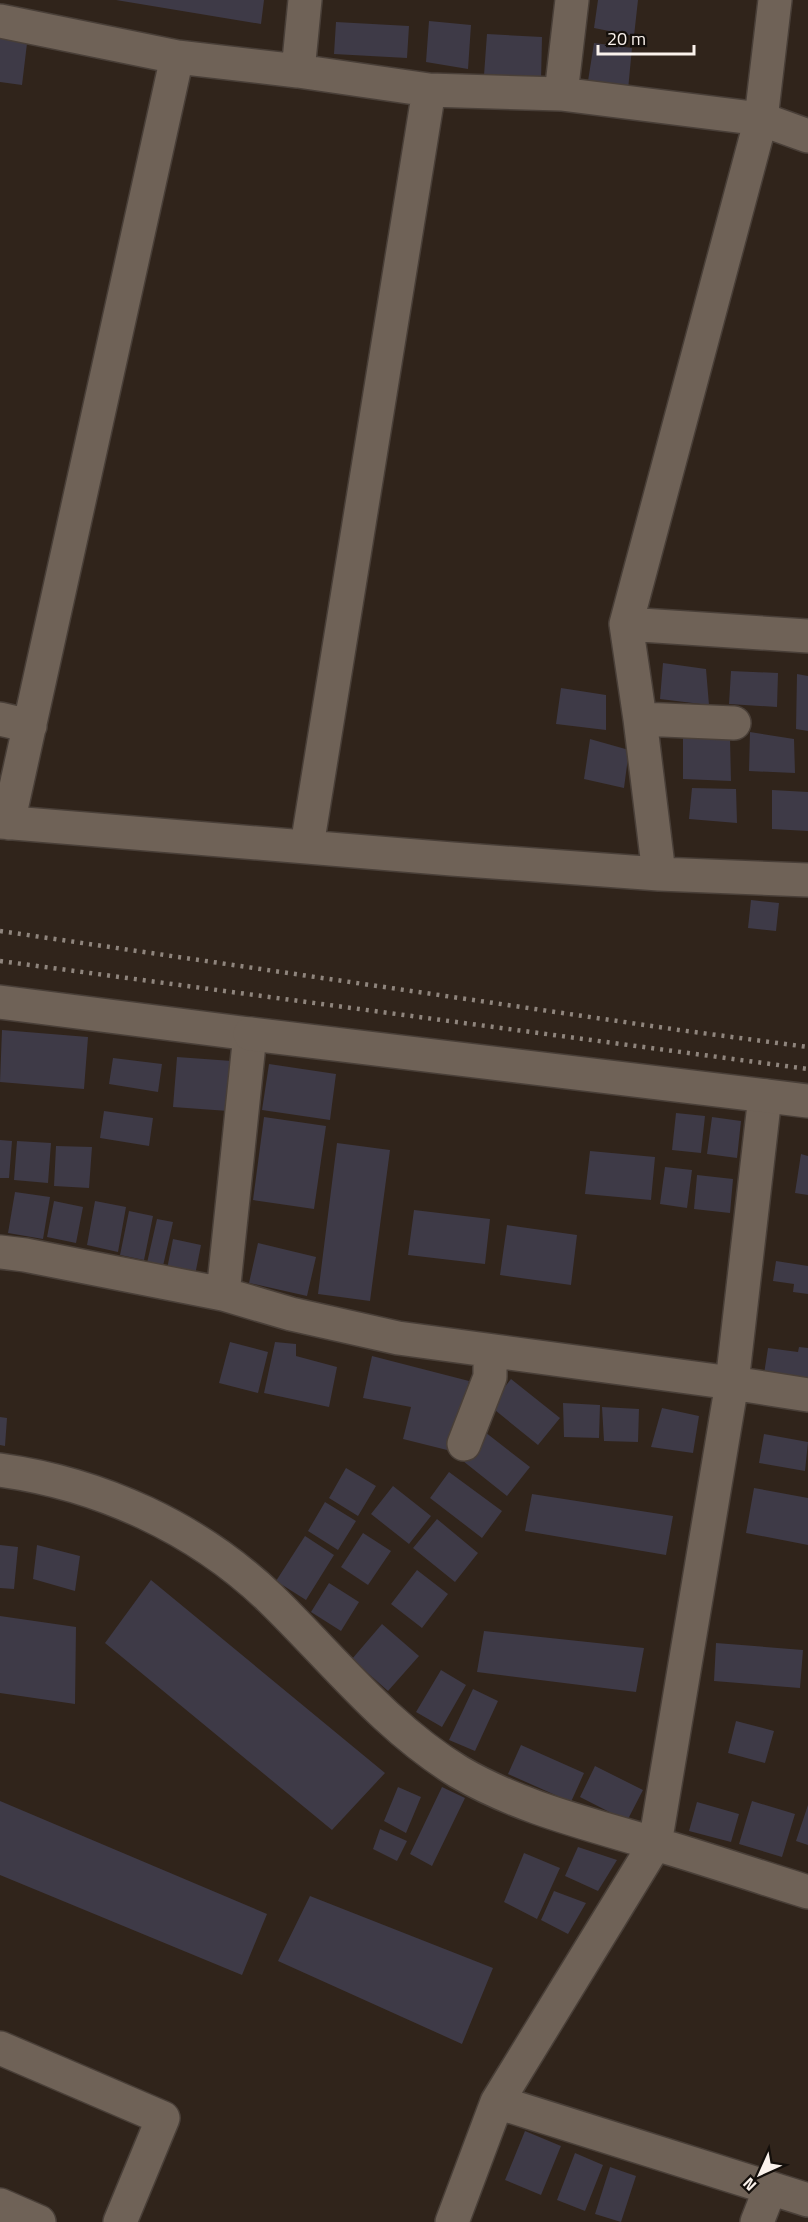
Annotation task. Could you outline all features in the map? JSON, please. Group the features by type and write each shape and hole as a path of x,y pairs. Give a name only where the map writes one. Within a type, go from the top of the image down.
{"street":[{"path":"298,71 305,0"},
{"path":"561,94 572,0"},
{"path":"658,874 640,718 626,624 761,119 775,0"},
{"path":"0,21 177,57 298,71 429,90 561,94 761,119 808,136"},
{"path":"177,57 15,722 4,822 658,874 808,880"},
{"path":"307,846 429,90"},
{"path":"626,624 808,636"},
{"path":"640,718 734,723"},
{"path":"0,1002 808,1101"},
{"path":"223,1294 250,1034"},
{"path":"452,2222 497,2102 655,1844 732,1383 765,1096"},
{"path":"0,1252 223,1294 291,1314 398,1338 808,1395"},
{"path":"464,1444 490,1377 490,1351"},
{"path":"0,1470 86,1489 136,1508 193,1537 228,1561 269,1597 381,1711 411,1737 459,1771 505,1796 553,1814 808,1892"},
{"path":"0,2048 163,2118 120,2222"},
{"path":"497,2102 797,2191"},
{"path":"757,2222 797,2191"},
{"path":"0,2205 39,2222"}],"building":[{"path":"116,0 264,0 261,24"},
{"path":"598,0 638,0 634,36 594,28"},
{"path":"429,21 471,25 468,69 426,62"},
{"path":"336,22 409,26 407,58 334,54"},
{"path":"0,31 28,35 22,85 0,82"},
{"path":"487,34 542,37 541,81 484,75"},
{"path":"594,43 632,48 628,90 588,81"},
{"path":"663,663 706,669 709,705 660,699"},
{"path":"731,671 778,673 777,707 729,704"},
{"path":"797,674 808,676 808,731 796,729"},
{"path":"561,688 606,695 606,730 556,724"},
{"path":"750,732 794,739 795,773 749,771"},
{"path":"683,737 730,738 731,781 683,779"},
{"path":"590,739 629,750 624,788 584,779"},
{"path":"692,788 736,789 737,823 689,819"},
{"path":"772,790 808,792 808,831 772,829"},
{"path":"751,900 779,903 776,931 748,928"},
{"path":"2,1030 88,1037 84,1089 0,1082"},
{"path":"177,1057 232,1061 228,1111 173,1107"},
{"path":"113,1058 162,1064 158,1092 109,1084"},
{"path":"269,1064 336,1074 330,1120 262,1110"},
{"path":"104,1111 153,1118 149,1146 100,1138"},
{"path":"676,1113 705,1116 701,1153 672,1150"},
{"path":"264,1117 326,1126 314,1209 253,1200"},
{"path":"712,1117 741,1121 737,1158 707,1154"},
{"path":"0,1140 12,1141 9,1178 0,1178"},
{"path":"17,1141 51,1143 48,1183 14,1180"},
{"path":"337,1143 390,1150 370,1301 318,1294"},
{"path":"56,1146 92,1147 89,1188 54,1186"},
{"path":"590,1151 655,1157 651,1200 585,1194"},
{"path":"801,1154 808,1156 808,1195 795,1193"},
{"path":"665,1167 692,1170 687,1208 660,1204"},
{"path":"697,1175 733,1179 730,1213 694,1209"},
{"path":"15,1192 50,1197 43,1239 8,1233"},
{"path":"54,1201 83,1207 76,1243 47,1237"},
{"path":"95,1201 126,1207 118,1252 87,1245"},
{"path":"414,1210 490,1219 485,1264 408,1255"},
{"path":"129,1211 153,1216 144,1260 120,1255"},
{"path":"157,1219 173,1222 163,1266 147,1263"},
{"path":"507,1225 577,1235 571,1285 500,1275"},
{"path":"173,1239 201,1245 195,1275 167,1269"},
{"path":"258,1243 316,1257 307,1296 249,1283"},
{"path":"776,1261 808,1266 808,1294 793,1292 794,1284 773,1281"},
{"path":"230,1342 268,1352 258,1393 219,1383"},
{"path":"275,1342 296,1344 296,1356 337,1367 329,1407 264,1393"},
{"path":"799,1347 808,1348 808,1380 764,1374 768,1348 798,1352"},
{"path":"372,1356 469,1381 451,1451 403,1439 411,1407 363,1398"},
{"path":"511,1379 560,1418 538,1445 490,1406"},
{"path":"563,1403 600,1405 599,1438 564,1437"},
{"path":"602,1407 639,1409 638,1442 604,1441"},
{"path":"662,1408 699,1416 693,1453 651,1447"},
{"path":"0,1417 7,1418 5,1446 0,1445"},
{"path":"485,1432 530,1467 507,1496 463,1461"},
{"path":"764,1434 808,1442 805,1471 759,1463"},
{"path":"346,1468 376,1486 358,1516 329,1498"},
{"path":"449,1472 502,1511 482,1538 430,1498"},
{"path":"393,1486 431,1516 409,1544 371,1514"},
{"path":"754,1488 808,1498 808,1545 746,1533"},
{"path":"532,1494 673,1516 666,1555 525,1531"},
{"path":"325,1502 356,1521 338,1550 308,1531"},
{"path":"437,1519 478,1553 455,1582 413,1548"},
{"path":"363,1533 391,1551 368,1585 341,1567"},
{"path":"305,1536 334,1555 306,1600 276,1581"},
{"path":"0,1545 18,1547 14,1589 0,1588"},
{"path":"37,1545 80,1556 75,1591 33,1579"},
{"path":"417,1570 448,1594 422,1628 391,1604"},
{"path":"151,1580 385,1773 332,1830 105,1643"},
{"path":"329,1583 359,1602 341,1631 311,1612"},
{"path":"0,1616 76,1627 75,1704 0,1693"},
{"path":"382,1624 419,1656 388,1691 352,1659"},
{"path":"484,1631 644,1648 636,1692 477,1672"},
{"path":"716,1643 803,1650 800,1688 714,1681"},
{"path":"441,1670 466,1685 442,1727 416,1712"},
{"path":"473,1689 498,1701 475,1751 449,1740"},
{"path":"736,1721 774,1731 765,1763 728,1753"},
{"path":"521,1745 584,1773 571,1802 508,1774"},
{"path":"595,1766 643,1790 627,1821 580,1797"},
{"path":"398,1787 421,1797 406,1833 384,1821"},
{"path":"442,1787 465,1798 432,1866 410,1854"},
{"path":"0,1801 267,1914 242,1975 0,1875"},
{"path":"752,1801 795,1814 782,1857 739,1844"},
{"path":"697,1802 739,1814 731,1842 689,1831"},
{"path":"808,1805 808,1845 796,1841"},
{"path":"380,1829 407,1841 397,1861 373,1849"},
{"path":"578,1847 617,1860 598,1891 565,1876"},
{"path":"524,1853 560,1868 537,1919 504,1902"},
{"path":"554,1891 586,1903 568,1934 541,1920"},
{"path":"310,1896 493,1968 462,2044 278,1961"},
{"path":"525,2131 561,2146 541,2195 505,2180"},
{"path":"575,2153 603,2165 585,2211 557,2200"},
{"path":"610,2167 636,2176 621,2222 595,2214"}],"railway":[{"path":"0,931 808,1047"},
{"path":"0,961 808,1069"}]}
